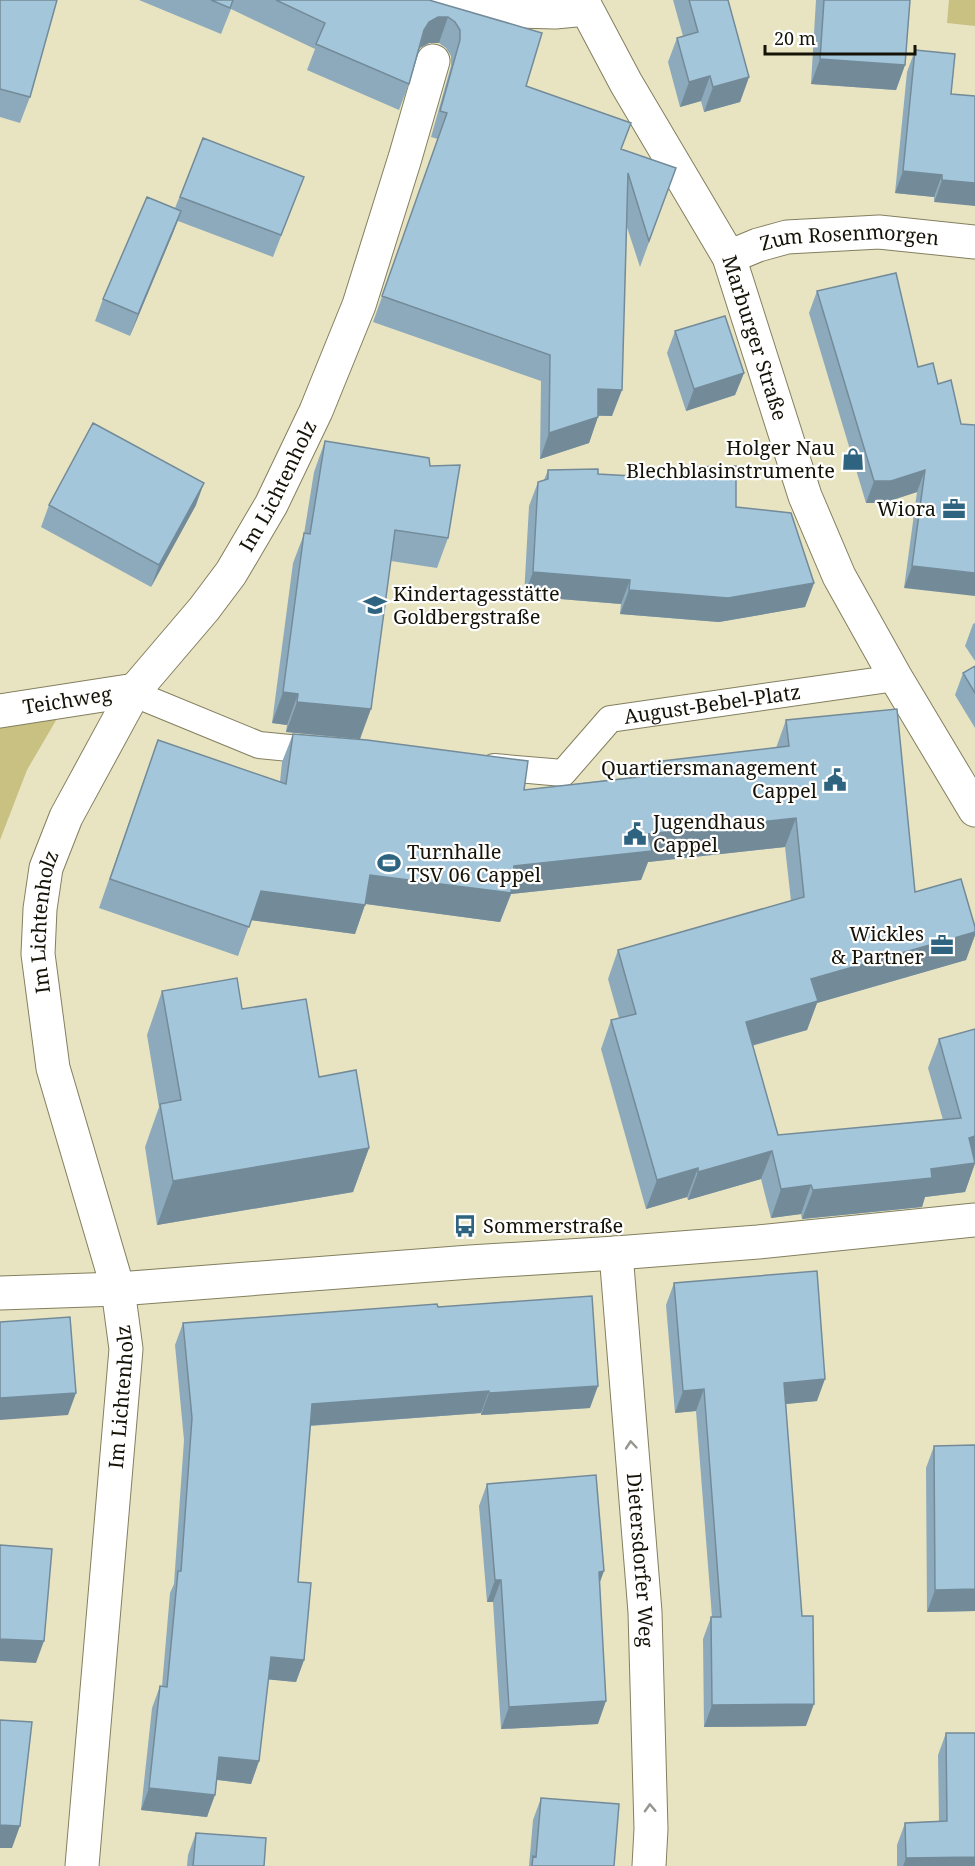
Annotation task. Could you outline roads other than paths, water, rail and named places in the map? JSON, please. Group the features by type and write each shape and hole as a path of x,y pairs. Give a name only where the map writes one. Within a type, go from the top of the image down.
{"street":[{"path":"401,0 444,9 555,12 584,4"},
{"name":"Marburger Straße","path":"584,4 626,84 729,257 805,496 839,576 896,678 975,810"},
{"name":"Im Lichtenholz","path":"82,1866 126,1349 118,1289 53,1068 38,954 40,909 46,868 66,817 135,690 231,573 271,506 316,411 359,305 433,61"},
{"name":"Zum Rosenmorgen","path":"729,257 758,245 787,237 879,232 975,242"},
{"name":"Teichweg","path":"0,711 135,690"},
{"path":"0,1293 118,1289 616,1253 758,1242 975,1220"},
{"name":"Dietersdorfer Weg","path":"616,1253 645,1612 651,1829 649,1866"}],"lane":[{"name":"August-Bebel-Platz","path":"470,765 563,773 610,719 896,678"},
{"path":"135,690 147,699 259,745 342,753"}],"place":[{"name":"Holger Nau Blechblasinstrumente","path":"853,459"},
{"name":"Wiora","path":"954,509"},
{"name":"Kindertagesstätte Goldbergstraße","path":"375,605"},
{"name":"Quartiersmanagement Cappel","path":"835,780"},
{"name":"Jugendhaus Cappel","path":"635,834"},
{"name":"Turnhalle TSV 06 Cappel","path":"389,863"},
{"name":"Wickles & Partner","path":"942,945"},
{"name":"Sommerstraße","path":"465,1226"}]}
